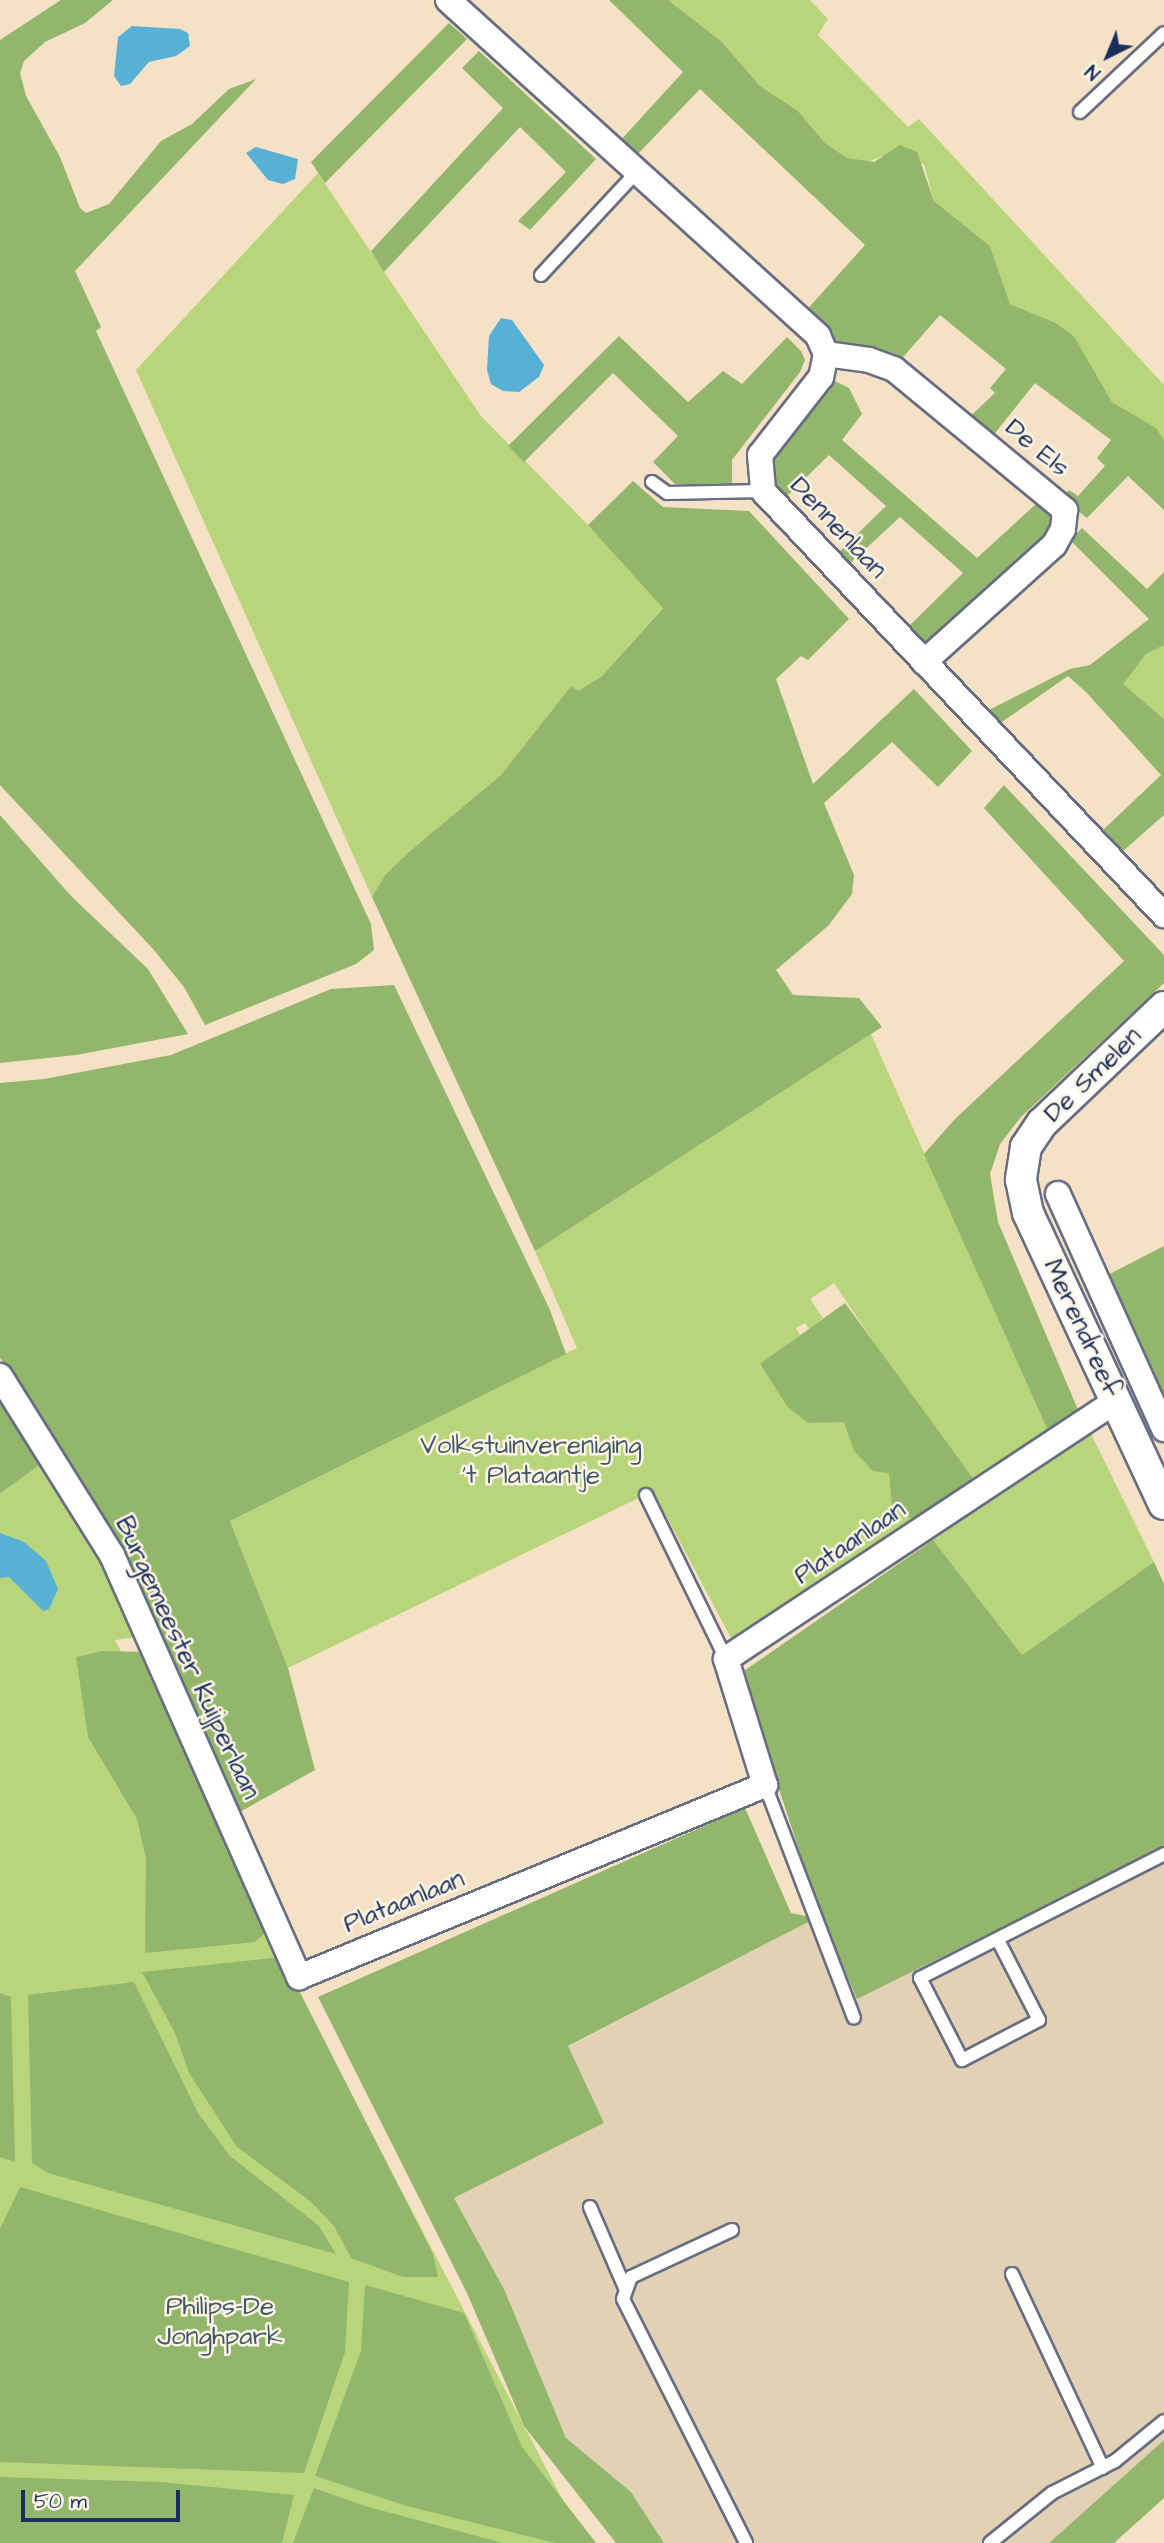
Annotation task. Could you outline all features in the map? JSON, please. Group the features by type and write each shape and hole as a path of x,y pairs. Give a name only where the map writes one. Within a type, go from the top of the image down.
{"street":[{"path":"448,0 635,174 818,336 827,354"},
{"name":"Dennenlaan","path":"827,354 821,377 760,455 763,491 1164,915"},
{"name":"De Els","path":"827,354 869,360 894,369 1065,510 1063,529 1054,545 924,662"},
{"name":"De Smelen","path":"1026,1147 1042,1123 1164,1007"},
{"name":"Merendreef","path":"1026,1147 1021,1180 1028,1213 1164,1504"},
{"name":"Merendreef","path":"1058,1194 1163,1425"},
{"name":"Burgemeester Kuijperlaan","path":"0,1376 112,1555 299,1977"},
{"name":"Plataanlaan","path":"726,1659 1116,1400"},
{"path":"1134,1439 1163,1425"},
{"path":"726,1659 765,1785"},
{"name":"Plataanlaan","path":"299,1977 765,1785"}],"lane":[{"path":"1080,112 1164,33"},
{"path":"541,275 635,174"},
{"path":"652,482 667,493 763,491"},
{"path":"646,1494 726,1659"},
{"path":"765,1785 854,2018"},
{"path":"998,1940 1040,2021 962,2060 920,1978 1164,1854"},
{"path":"590,2207 626,2290"},
{"path":"732,2230 631,2277 623,2299 746,2543"},
{"path":"1012,2274 1103,2468"},
{"path":"990,2543 1052,2493 1103,2468 1164,2421"}],"shaded area":[{"path":"1164,1847 1164,2440 1049,2543 664,2543 631,2492 566,2438 504,2289 454,2198 604,2123 568,2047 816,1918 857,1998"}],"green space":[{"path":"61,0 113,0 85,23 45,42 24,61 20,73 26,96 60,157 80,208 86,213 109,204 161,141 192,124 229,89 256,79 75,271 101,327 96,331 371,924 374,950 356,964 205,1025 184,987 153,949 0,785 0,40"},
{"path":"609,0 668,0 721,41 760,86 798,111 825,143 847,158 874,162 900,145 917,152 934,201 990,246 1010,304 1056,323 1074,336 1112,402 1156,428 1164,440 1164,510 1128,476 1087,518 1062,498 1069,490 1078,496 1105,466 1097,458 1111,440 1035,383 988,442 963,423 995,393 990,388 1006,369 940,315 897,364 831,343 803,314 865,245 700,89 635,157 619,142 683,72"},
{"path":"668,0 810,0 828,19 818,35 908,127 919,119 1164,385 1164,440 1155,428 1112,402 1074,336 1056,323 1010,304 990,246 934,201 924,164 882,156 864,164 847,158 825,143 798,111 760,86 721,41"},
{"path":"449,23 467,39 325,183 311,162"},
{"path":"479,51 596,159 530,230 518,221 566,172 520,127 384,272 371,251 503,108 462,68"},
{"path":"318,173 481,416 643,581 663,607 602,676 578,692 571,686 501,775 410,851 385,875 372,897 136,370"},
{"path":"619,336 688,402 723,371 742,384 787,337 801,351 805,360 800,372 732,460 732,487 675,484 653,462 678,436 613,373 524,462 508,446"},
{"path":"835,381 849,388 862,414 842,440 977,558 1037,503 1058,522 927,645 909,626 963,573 900,517 847,566 837,554 886,506 829,455 782,501 772,490 765,460"},
{"path":"633,481 663,507 749,511 849,619 808,660 801,656 776,679 813,784 914,689 972,751 938,787 892,742 824,803 854,875 852,894 829,925 776,970 793,995 859,998 882,1027 535,1251 372,897 385,875 410,851 501,775 571,686 578,691 602,676 663,608 588,525"},
{"path":"1082,528 1147,589 1164,572 1164,645 1146,654 1123,684 1164,719 1164,815 1123,851 1103,830 1161,775 1086,692 1068,676 999,724 987,711 1070,669 1090,665 1149,619 1070,540"},
{"path":"1164,645 1164,719 1122,684 1146,654"},
{"path":"1004,785 1164,955 1164,983 1021,1117 1000,1144 990,1174 998,1222 1079,1412 1049,1433 924,1154 955,1119 1124,961 984,808"},
{"path":"0,815 71,896 148,969 188,1034 76,1055 0,1063"},
{"path":"394,985 550,1310 566,1354 230,1521 288,1668 315,1770 238,1813 128,1566 52,1434 0,1358 0,1083 44,1079 171,1055 331,989"},
{"name":"Volkstuinvereniging 't Plataantje","path":"871,1034 1049,1433 975,1481 907,1392 834,1283 810,1299 823,1318 809,1329 805,1323 796,1328 800,1335 760,1365 770,1378 844,1421 889,1473 915,1521 732,1640 653,1491 288,1668 230,1521 577,1348 535,1251"},
{"path":"1164,1246 1164,1409 1092,1283"},
{"path":"845,1303 975,1481 915,1521 892,1505 889,1473 873,1471 854,1451 844,1422 808,1423 787,1406 760,1364"},
{"path":"0,1403 40,1465 0,1493"},
{"name":"Philips-De Jonghpark","path":"0,1424 29,1473 40,1465 119,1594 138,1637 115,1640 585,2543 0,2543"},
{"path":"1090,1432 1154,1562 1022,1655 933,1540"},
{"path":"933,1540 1022,1655 1154,1562 1164,1584 1164,1847 857,1999 818,1908 741,1673"},
{"path":"102,1651 147,1652 270,1928 255,1942 145,1953 146,1859 137,1819 88,1737 76,1657"},
{"path":"745,1808 791,1913 816,1918 568,2046 604,2123 454,2198 504,2289 566,2438 631,2492 664,2543 616,2543 524,2426 467,2293 318,1997"},
{"path":"282,1957 433,2254 438,2277 403,2277 351,2258 334,2226 310,2201 237,2147 189,2073 175,2033 142,1972"},
{"path":"134,1982 198,2113 230,2156 319,2226 336,2254 48,2173 32,2163 28,1995"},
{"path":"0,1993 11,1997 15,2162 0,2157"},
{"path":"20,2187 349,2282 345,2352 304,2473 0,2462 0,2229"},
{"path":"365,2285 464,2313 522,2447 596,2543 555,2543 407,2506 315,2476 361,2351"},
{"path":"1164,2440 1164,2498 1114,2543 1049,2543"},
{"path":"0,2477 160,2482 294,2495 282,2543 0,2543"},
{"path":"314,2488 365,2506 503,2543 293,2543"}],"water":[{"path":"132,26 180,29 188,33 190,46 176,56 149,62 130,84 121,86 114,76 118,37"},
{"path":"256,147 298,159 295,179 283,184 268,180 246,153"},
{"path":"501,318 512,320 544,365 539,377 519,392 503,391 491,384 487,370 489,336"},
{"path":"0,1533 24,1542 46,1561 58,1589 49,1609 43,1611 9,1577 0,1578"}]}
